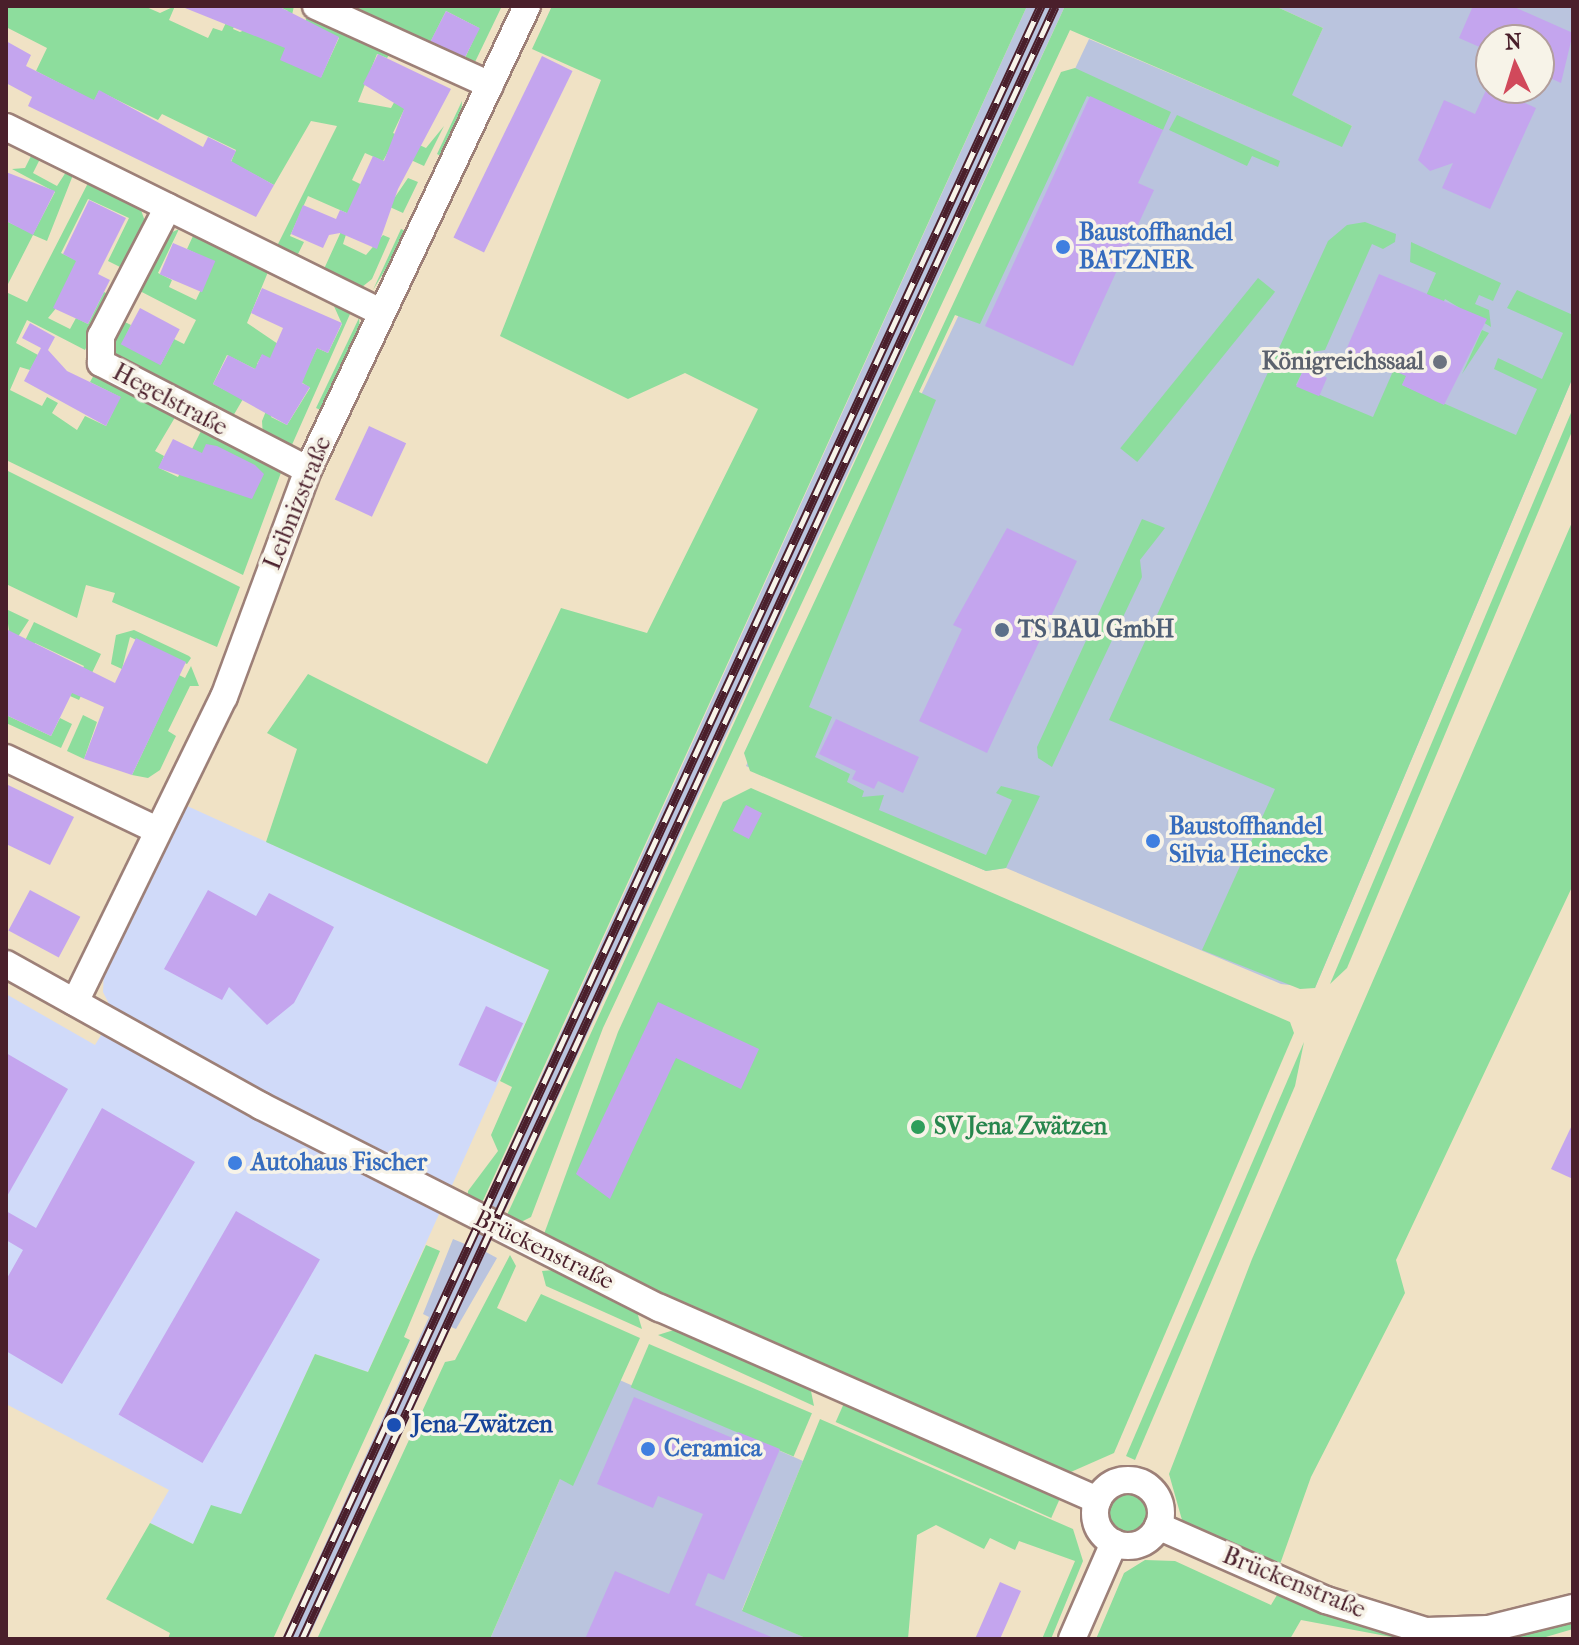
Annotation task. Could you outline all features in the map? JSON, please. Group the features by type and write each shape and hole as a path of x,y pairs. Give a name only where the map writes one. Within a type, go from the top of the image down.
{"street":[{"path":"316,6 490,85"},
{"name":"Leibnizstraße","path":"75,1002 224,697 308,470 527,6"},
{"path":"6,127 381,312"},
{"name":"Hegelstraße","path":"168,207 101,336 101,363 308,470"},
{"path":"6,758 157,830"},
{"name":"Brückenstraße","path":"6,964 261,1106 660,1308 1098,1500"},
{"path":"1141,1483 1157,1497 1158,1526 1135,1545 1114,1543 1096,1520 1098,1500 1112,1485 1141,1483"},
{"name":"Brückenstraße","path":"1158,1526 1326,1600 1426,1631 1488,1629 1573,1608"},
{"path":"1072,1639 1114,1543"}],"shaded area":[{"path":"1027,6 1065,6 486,1252 497,1258 456,1329 451,1327 308,1639 282,1639 429,1317 423,1314 453,1239 465,1244"},
{"path":"1275,6 1573,6 1573,377 1315,988 1281,984 1006,868 986,871 746,766 1089,39 1341,146 1352,126 1291,95 1323,28"},
{"name":"Autohaus Fischer","path":"185,805 549,970 368,1372 315,1354 241,1515 193,1544 150,1523 169,1490 6,1404 6,994 95,1045 114,1014 103,992 104,969"},
{"path":"606,1374 803,1461 742,1610 808,1639 490,1639"}],"green space":[{"path":"6,6 144,6 160,13 175,6 169,20 208,38 213,28 222,31 234,6 243,6 233,29 240,32 288,11 278,6 294,6 287,38 321,77 339,38 305,22 308,14 391,52 387,58 377,54 358,102 391,108 397,97 410,97 393,133 426,148 444,126 424,166 389,150 383,161 365,153 352,180 393,200 408,178 418,182 403,213 359,193 343,244 366,255 383,235 390,238 372,279 362,287 324,269 349,214 308,196 290,236 304,242 297,256 277,246 337,126 311,121 274,185 231,162 236,150 162,114 158,120 99,91 94,101 36,71 47,48 6,27"},
{"path":"334,6 501,8 475,62 465,58 479,28 446,11 427,49"},
{"path":"552,6 1027,6 480,1207 467,1202 468,1191 498,1151 491,1135 512,1087 500,1081 549,970 266,842 297,749 267,733 308,674 487,764 561,608 647,633 758,409 685,373 628,399 500,336 601,80 532,49"},
{"path":"1065,6 1275,6 1323,28 1292,95 1352,126 1342,147 1070,30 603,1028 531,1217 517,1224 506,1217"},
{"path":"1075,68 1171,112 1163,130 1087,96 980,324 955,315 919,392 936,400 809,707 832,717 815,757 850,774 847,782 864,791 862,797 884,795 879,810 986,855 1012,800 996,793 1001,786 1040,796 1006,868 986,871 750,771 744,753 1061,72"},
{"path":"462,101 461,119 443,157 437,154"},
{"path":"1177,115 1280,161 1278,167 1252,156 1247,166 1169,130"},
{"path":"33,152 41,157 33,173 57,186 66,172 73,175 47,241 33,235 7,286 6,221 33,234 55,192 12,169 25,168"},
{"path":"88,183 141,210 147,227 126,270 108,261 129,218 88,199 61,253 90,267 48,318 70,329 76,318 88,324 104,292 112,296 85,350 27,320 16,343 38,355 30,370 20,367 10,390 42,406 47,397 58,403 52,413 77,430 85,416 106,426 120,397 90,382 95,373 177,414 155,451 164,456 159,468 178,477 202,429 282,470 243,575 6,460 6,292 27,302"},
{"path":"1365,222 1396,234 1395,242 1383,249 1372,244 1325,350 1312,352 1296,385 1373,417 1436,273 1410,262 1411,242 1501,283 1493,301 1479,295 1475,304 1489,310 1491,327 1445,299 1402,385 1516,435 1537,389 1494,369 1498,358 1542,379 1563,333 1507,308 1517,290 1573,315 1573,377 1315,988 1300,989 1202,950 1275,789 1109,720 1328,241 1347,225"},
{"path":"179,229 158,273 172,280 169,287 196,300 214,262 187,249 193,236 268,272 247,323 309,365 317,348 328,353 342,324 333,304 350,314 291,447 263,437 262,421 270,401 277,404 271,417 287,425 310,388 262,355 257,364 263,368 257,370 227,355 213,384 243,399 229,423 115,361 111,339 121,320 131,325 122,344 161,364 174,339 184,344 196,320 136,289 168,234"},
{"path":"401,229 408,232 373,290"},
{"path":"1258,278 1275,292 1137,462 1120,448"},
{"path":"359,318 360,330 323,411 316,408"},
{"path":"1482,330 1489,333 1462,374"},
{"path":"1573,408 1573,429 1347,968 1330,984"},
{"path":"6,470 240,587 217,647 112,602 115,593 86,585 77,618 6,584"},
{"path":"1142,519 1165,528 1140,560 1142,577 1052,767 1038,758 1037,747"},
{"path":"1573,520 1573,885 1396,1260 1405,1293 1311,1477 1279,1567 1182,1520 1169,1474 1252,1259"},
{"path":"6,609 29,620 6,655 9,631"},
{"path":"34,622 101,654 79,700 70,696 84,666 35,643 6,704 8,676"},
{"path":"134,630 191,658 187,664 130,637 122,669 111,664 116,635"},
{"path":"191,666 199,686 190,686 168,731 176,736 160,770 148,778 132,775 179,675 185,678"},
{"path":"6,715 51,736 60,718 72,724 61,748 6,723"},
{"path":"83,715 97,722 84,759 67,751"},
{"name":"SV Jena Zwätzen","path":"751,788 1290,1022 1294,1033 1114,1453 1064,1475 664,1298 544,1234 618,1032 723,802"},
{"path":"1304,1042 1295,1086 1135,1460 1126,1456"},
{"path":"426,1245 440,1251 404,1337 410,1340 273,1639 168,1639 170,1633 106,1599 150,1523 193,1544 211,1505 241,1514 315,1354 368,1372"},
{"path":"510,1255 516,1266 497,1308 526,1322 541,1294 640,1338 573,1486 560,1479 490,1639 317,1639 445,1362 455,1360"},
{"path":"554,1270 637,1312 642,1329 546,1286 542,1271"},
{"path":"677,1329 810,1386 814,1406 658,1335"},
{"path":"649,1344 812,1413 794,1456 631,1387"},
{"path":"845,1401 1061,1497 1051,1518 836,1422"},
{"path":"820,1419 1073,1529 1083,1561 1051,1639 1042,1639 1075,1561 1019,1541 1015,1550 990,1538 984,1549 936,1525 917,1535 908,1639 808,1639 742,1611"},
{"path":"1128,1493 1142,1499 1148,1513 1142,1527 1128,1533 1114,1527 1108,1513 1114,1499"},
{"path":"1145,1560 1175,1561 1271,1605 1277,1595 1402,1639 1301,1620 1290,1639 1096,1639 1124,1573"},
{"path":"1573,1620 1573,1629 1539,1639 1509,1639"}],"building":[{"path":"180,6 278,6 339,37 321,78 280,60 285,48"},
{"path":"1473,6 1512,6 1553,24 1475,24 1475,45 1459,38"},
{"path":"446,11 480,28 464,59 431,41"},
{"path":"1555,25 1573,33 1561,83 1555,80"},
{"path":"6,41 31,55 26,66 94,100 99,90 203,147 208,137 236,151 231,161 274,185 256,217 28,106 32,97 6,83"},
{"path":"378,54 451,89 398,189 377,249 340,233 329,235 323,248 291,234 303,205 336,219 340,210 347,213 373,156 384,161 404,109 363,84"},
{"path":"542,56 573,71 484,252 453,238"},
{"path":"1090,96 1163,130 1138,183 1154,190 1073,366 985,326"},
{"path":"1444,100 1475,114 1480,104 1527,104 1536,108 1490,209 1442,188 1453,163 1430,171 1418,160"},
{"path":"6,172 55,191 33,235 6,221"},
{"path":"89,200 126,218 98,274 110,280 88,324 53,308 76,261 63,254"},
{"path":"173,243 215,261 202,292 160,274"},
{"path":"1379,274 1487,319 1444,405 1402,385 1406,376 1346,350"},
{"path":"262,288 342,323 328,353 317,348 302,383 310,387 287,425 213,384 228,355 255,369 262,354 270,358 283,328 251,313"},
{"path":"140,308 180,329 160,365 121,344"},
{"path":"30,323 55,337 48,350 67,371 121,397 106,426 24,381 41,348 22,338"},
{"path":"1304,368 1327,378 1319,396 1296,386"},
{"path":"369,426 406,443 372,517 335,499"},
{"path":"173,439 202,453 206,444 217,446 255,465 264,474 252,499 158,468"},
{"path":"1007,528 1077,561 987,753 919,721 962,629 953,625"},
{"path":"6,629 115,683 136,638 186,662 132,775 84,759 104,707 72,693 51,736 6,715"},
{"path":"836,719 919,757 903,793 878,781 874,789 852,779 856,771 819,754"},
{"path":"6,784 74,817 50,865 6,844"},
{"path":"746,805 762,813 749,839 733,831"},
{"path":"30,890 80,917 59,957 8,931"},
{"path":"208,890 256,916 269,893 334,927 294,1003 267,1025 229,987 222,1000 164,969"},
{"path":"658,1002 759,1049 741,1089 676,1058 610,1199 576,1174"},
{"path":"486,1006 523,1023 496,1082 459,1065"},
{"path":"6,1053 68,1089 6,1198"},
{"path":"102,1108 195,1162 62,1384 6,1351 6,1280 23,1250 6,1240 6,1211 36,1228"},
{"path":"1573,1123 1573,1179 1551,1169"},
{"path":"236,1211 320,1260 203,1463 118,1415"},
{"path":"634,1397 735,1439 738,1432 780,1449 724,1580 708,1573 695,1605 776,1639 585,1639 615,1571 669,1594 703,1514 658,1496 653,1508 597,1484"},
{"path":"1000,1582 1021,1591 1000,1639 975,1639"}],"railway":[{"path":"287,1639 1041,6"},
{"path":"302,1639 1055,6"}],"place":[{"name":"Baustoffhandel BATZNER","path":"1063,247"},
{"name":"Königreichssaal","path":"1440,362"},
{"name":"TS BAU GmbH","path":"1002,630"},
{"name":"Baustoffhandel Silvia Heinecke","path":"1153,841"},
{"name":"SV Jena Zwätzen","path":"918,1127"},
{"name":"Autohaus Fischer","path":"235,1163"},
{"name":"Jena-Zwätzen","path":"394,1425"},
{"name":"Ceramica","path":"648,1449"}]}
